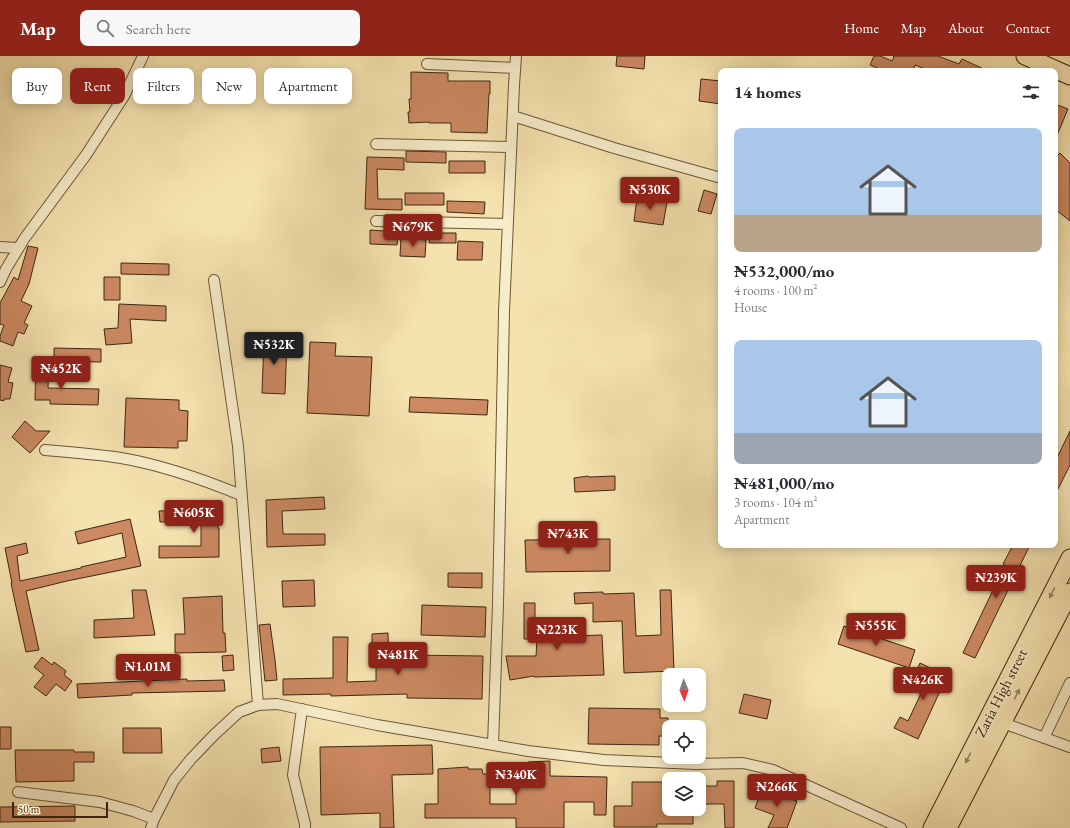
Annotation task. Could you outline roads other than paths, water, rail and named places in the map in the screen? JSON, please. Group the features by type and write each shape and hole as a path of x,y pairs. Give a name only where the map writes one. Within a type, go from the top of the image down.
{"main road":[{"path":"1025,56 1052,68"},
{"path":"1058,71 1070,76"},
{"name":"Zaria High street","path":"932,828 1070,558"},
{"name":"Zaria High street","path":"948,828 1070,592"}],"street":[{"path":"0,282 24,239 86,155 124,96 143,56"},
{"path":"493,745 498,612 504,312 516,56"},
{"path":"427,64 515,68"},
{"path":"513,116 614,148 718,177"},
{"path":"376,144 511,147"},
{"path":"376,221 508,224"},
{"path":"0,247 18,248"},
{"path":"214,280 238,446 258,705"},
{"path":"44,450 122,458 208,481 241,495"},
{"path":"1044,738 1070,683"},
{"path":"18,792 100,802 133,811 153,824 174,780 190,758 239,712 258,705 277,704 377,725 528,751 604,760 696,764 743,763 773,770 901,828"},
{"path":"302,710 293,775 305,828"},
{"path":"1003,722 1070,747"}]}
